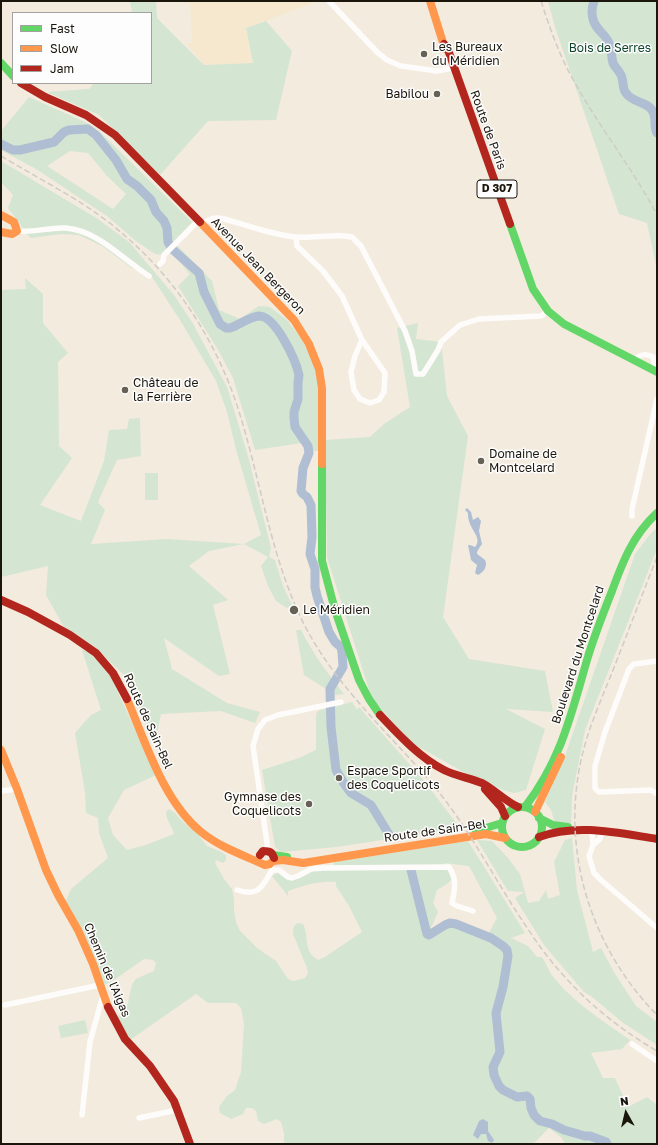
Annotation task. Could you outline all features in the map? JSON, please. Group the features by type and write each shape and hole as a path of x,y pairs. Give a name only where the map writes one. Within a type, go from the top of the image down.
{"main road":[{"name":"Route de Paris","path":"430,1 444,44 447,47 452,65 533,289 548,311 564,324 656,372"},
{"path":"1,63 12,75"},
{"name":"Avenue Jean Bergeron","path":"22,84 37,94 87,115 115,135 303,331 311,345 317,361 322,388 323,550 363,686 369,699 379,714 406,743 437,766 469,780 488,791 503,809 504,820"},
{"path":"1,215 14,222 16,225 16,230 12,234 1,232"},
{"name":"Boulevard du Montcelard","path":"522,807 536,792 554,762 569,724 588,658 625,553 641,528 657,513"},
{"name":"Boulevard du Montcelard","path":"538,815 573,724 592,660 630,555 645,531 657,519"},
{"name":"Route de Sain-Bel","path":"1,596 73,632 100,652 121,678 166,782 180,805 191,818 213,837 226,844 243,852 268,859 303,862 462,835 486,834 505,838"},
{"name":"Route de Sain-Bel","path":"1,600 28,612 70,635 96,653 113,673 123,690 162,781 176,806 201,832 220,845 268,859"},
{"name":"Chemin de l'Aigas","path":"1,750 17,789 46,870 78,930 93,964 108,1011 125,1039 150,1066 174,1101 190,1144"},
{"name":"Avenue Jean Bergeron","path":"469,780 481,783 492,789 511,804 522,807"},
{"path":"588,830 556,831 539,837 530,845 522,846 514,845 505,838 502,830 504,820 510,811 522,807 553,825 657,839"},
{"path":"538,815 542,828 539,837"},
{"name":"Route de Sain-Bel","path":"473,834 504,820"}],"street":[{"path":"329,1 377,52 387,60 401,66 437,71 452,65"},
{"path":"160,264 163,261 164,255 177,241 200,223 211,218 218,217 260,231 296,237 352,237 361,246 405,331 412,351 416,374 423,374 438,350 441,342 460,325 479,319 541,316 548,311"},
{"path":"16,230 33,232 64,228 82,231 99,239 149,276"},
{"path":"296,237 297,246 323,271 342,296 362,340 385,373 384,392 379,400 370,403 360,399 354,390 351,372 355,356 362,340"},
{"path":"634,361 643,354 653,357 656,372"},
{"path":"632,516 632,509 657,399"},
{"path":"657,661 634,664 629,669 605,732 595,766 595,788 599,792 651,790 657,794"},
{"path":"237,890 247,893 254,892 260,888 268,859 253,746 258,729 265,720 278,715 341,702"},
{"path":"1,790 17,789"},
{"path":"588,830 593,845"},
{"path":"601,832 600,839 593,845 589,856 594,873 657,928"},
{"path":"268,859 279,870 288,877 292,878 311,869 323,868 449,866 455,878 452,903 473,911"},
{"path":"5,1005 100,985"},
{"path":"82,1115 90,1042 103,995"},
{"path":"632,1044 657,1061"},
{"path":"139,1118 177,1110"}],"shaded area":[{"path":"190,1 318,1 246,28 253,63 204,65 186,43 192,43"}],"green space":[{"path":"130,1 156,1 157,18 204,65 253,63 246,28 266,21 292,51 276,120 208,121 160,175 99,115 47,92 89,89 93,84 152,84 152,12 132,12"},
{"name":"Bois de Serres","path":"548,1 657,1 657,270 647,223 619,214 555,27"},
{"path":"29,97 87,123 100,132 192,222 174,242 212,281 219,310 240,319 259,306 270,307 287,320 300,337 312,359 322,388 323,451 312,451 308,442 255,450 233,378 217,348 178,286 190,274 170,251 164,255 155,254 136,241 107,216 36,169 1,150 1,131","holes":["70,151 88,153 107,176 126,194 113,209 47,166"]},
{"path":"1,161 98,219 129,242 174,295 192,322 227,387 248,456 271,548 269,557 275,560 283,586 292,605 287,608 276,601 268,586 261,566 268,557 244,544 261,535 237,453 227,412 216,381 180,320 152,277 132,268 102,246 79,235 61,234 31,238 23,231 21,225 8,208 13,195 1,182"},
{"path":"25,278 43,294 43,323 68,353 58,362 59,446 72,458 40,505 81,521 104,461 109,430 127,429 129,419 140,418 141,456 117,460 98,502 105,510 91,544 166,539 244,544 209,551 189,566 228,600 213,605 230,674 219,676 164,638 172,669 227,703 260,712 255,723 221,711 161,714 155,743 124,675 94,646 64,627 46,595 48,566 1,577 1,290 26,289"},
{"path":"418,323 416,339 441,342 447,396 468,436 443,617 469,659 545,671 553,712 506,709 545,729 526,790 514,793 503,790 465,773 412,743 372,699 327,557 325,440 370,437 384,424 410,407 397,328"},
{"path":"145,473 158,473 158,500 145,500"},
{"path":"657,527 657,549 585,730 572,796 571,823 555,823 551,810 545,802 565,756 635,554"},
{"path":"296,630 301,630 321,664 344,694 336,695 304,675"},
{"path":"82,650 96,653 111,677 156,775 124,790 108,818 113,835 127,850 146,845 174,834 166,812 169,809 175,813 184,823 197,833 207,846 226,855 226,860 223,863 216,860 215,863 224,879 232,889 236,922 240,931 257,948 276,961 288,979 293,981 305,978 308,973 293,934 293,928 297,923 303,924 308,948 313,956 318,960 325,957 362,932 349,906 336,886 336,882 323,882 306,885 288,891 288,896 272,876 281,871 288,877 311,869 334,867 334,862 468,841 525,933 511,938 528,946 537,957 542,957 551,974 568,993 598,1018 630,1040 622,1049 591,1053 603,1078 615,1078 626,1103 630,1106 647,1097 657,1105 657,1144 565,1144 562,1138 549,1128 533,1144 287,1144 284,1142 284,1133 281,1122 277,1119 264,1124 258,1121 256,1111 252,1108 246,1108 243,1114 231,1119 220,1113 219,1107 227,1096 235,1090 241,1072 244,1024 241,1008 236,1003 208,1003 196,994 130,1040 115,1016 123,1015 126,1011 133,982 136,979 154,971 156,963 153,960 144,959 111,982 103,985 65,903 71,889 108,858 99,833 98,818 86,813 85,792 75,733 91,715 101,710","holes":["444,863 469,866 497,918 486,938 455,925 450,925 428,936 425,931 430,930 438,912 433,903 437,890 452,879"]},
{"name":"Espace Sportif des Coquelicots","path":"352,702 357,710 359,707 425,782 460,828 337,847 281,852 275,847 262,770 299,758 316,750 317,712"},
{"path":"572,838 577,890 593,952 601,948 615,974 636,1006 657,1022 657,1045 622,1022 584,992 544,945 515,898 524,892 508,891 477,840 492,841 508,858 520,874 528,903 539,901 546,890 548,899 560,895 554,862 565,840"},
{"path":"85,1020 88,1033 61,1038 58,1026"}],"water":[{"path":"467,508 471,512 473,520 478,517 481,521 479,531 482,544 477,554 485,560 486,567 484,571 478,575 475,573 477,565 471,560 468,545 475,547 478,540 468,519 468,513 465,510"},
{"path":"483,1119 488,1122 488,1131 494,1140 492,1143 488,1141 486,1134 481,1134 478,1139 473,1135 479,1121"}],"waterway":[{"path":"594,1 592,17 609,44 613,63 623,80 625,91 632,99 651,108 655,117 655,128 657,133"},
{"path":"1,144 13,150 20,150 54,142 64,132 69,130 88,129 96,135 116,160 127,179 137,186 151,200 156,212 164,221 167,228 168,242 172,249 199,273 204,292 220,324 226,328 230,328 252,318 259,316 265,318 272,323 290,350 299,375 298,399 294,412 295,427 308,446 309,453 303,468 301,491 307,497 311,505 312,537 310,554 315,569 315,587 329,632 335,642 341,647 342,652 343,667 330,689 331,727 336,770 351,793 371,805 390,836"},
{"path":"411,870 427,934 429,935 450,923 456,924 491,938 507,950 508,956 503,987 496,1013 500,1052 493,1067 494,1075 499,1086 503,1090 517,1097 527,1096 530,1099 531,1108 534,1115 540,1121 552,1124 564,1130 590,1136 606,1142 607,1144"}],"railway":[{"path":"541,1 556,43 570,73 595,116 638,181 657,215"},
{"path":"1,156 87,207 124,235 147,256 187,305 204,331 231,388 248,443 281,568 300,616 320,652 358,702 424,774 451,808 520,917 558,969 572,985 604,1014 639,1040 657,1051"},
{"path":"657,557 588,734 582,756 576,791 575,826 578,861 586,895 598,928 614,959 634,988 657,1015"}],"traffic: fast":[{"path":"1,63 12,75"},
{"path":"510,224 533,289 548,311 564,324 657,372"},
{"path":"322,464 322,561 335,610 359,680 369,699 380,715"},
{"path":"525,807 548,772 564,736 593,642 625,559 641,530 657,513"},
{"path":"522,807 530,809 536,813 540,819 542,827 540,835 536,841 530,845 522,847 514,845 508,841 504,835 502,827 504,819 508,813 514,809 522,807"},
{"path":"539,818 553,825 568,827"},
{"path":"476,831 502,823"},
{"path":"273,855 287,857"}],"traffic: slow":[{"path":"430,1 445,49"},
{"path":"1,215 14,222 17,231 12,234 1,232"},
{"path":"200,222 294,320 309,344 319,369 322,388 322,464"},
{"path":"127,699 157,770 166,787 187,818 207,837 223,846 265,865 270,864 273,861"},
{"path":"1,750 17,789 46,870 78,930 93,964 108,1007"},
{"path":"535,812 561,757"},
{"path":"273,861 283,860 303,863 486,834 505,838"}],"traffic: jam":[{"path":"444,44 447,47 510,224"},
{"path":"23,84 45,97 86,115 115,135 200,222"},
{"path":"1,600 28,612 70,635 96,653 113,673 127,699"},
{"path":"380,715 426,759 444,770 482,783 518,807"},
{"path":"485,789 501,807 505,816"},
{"path":"539,837 568,831 598,830 657,839"},
{"path":"260,855 263,851 267,851 270,852 274,858"},
{"path":"108,1007 125,1039 150,1066 174,1101 190,1144"}],"place":[{"name":"Les Bureaux du Méridien","path":"424,54"},
{"name":"Babilou","path":"437,94"},
{"name":"Château de la Ferrière","path":"125,390"},
{"name":"Domaine de Montcelard","path":"481,461"},
{"name":"Le Méridien","path":"294,610"},
{"name":"Espace Sportif des Coquelicots","path":"339,778"},
{"name":"Gymnase des Coquelicots","path":"309,804"}]}
